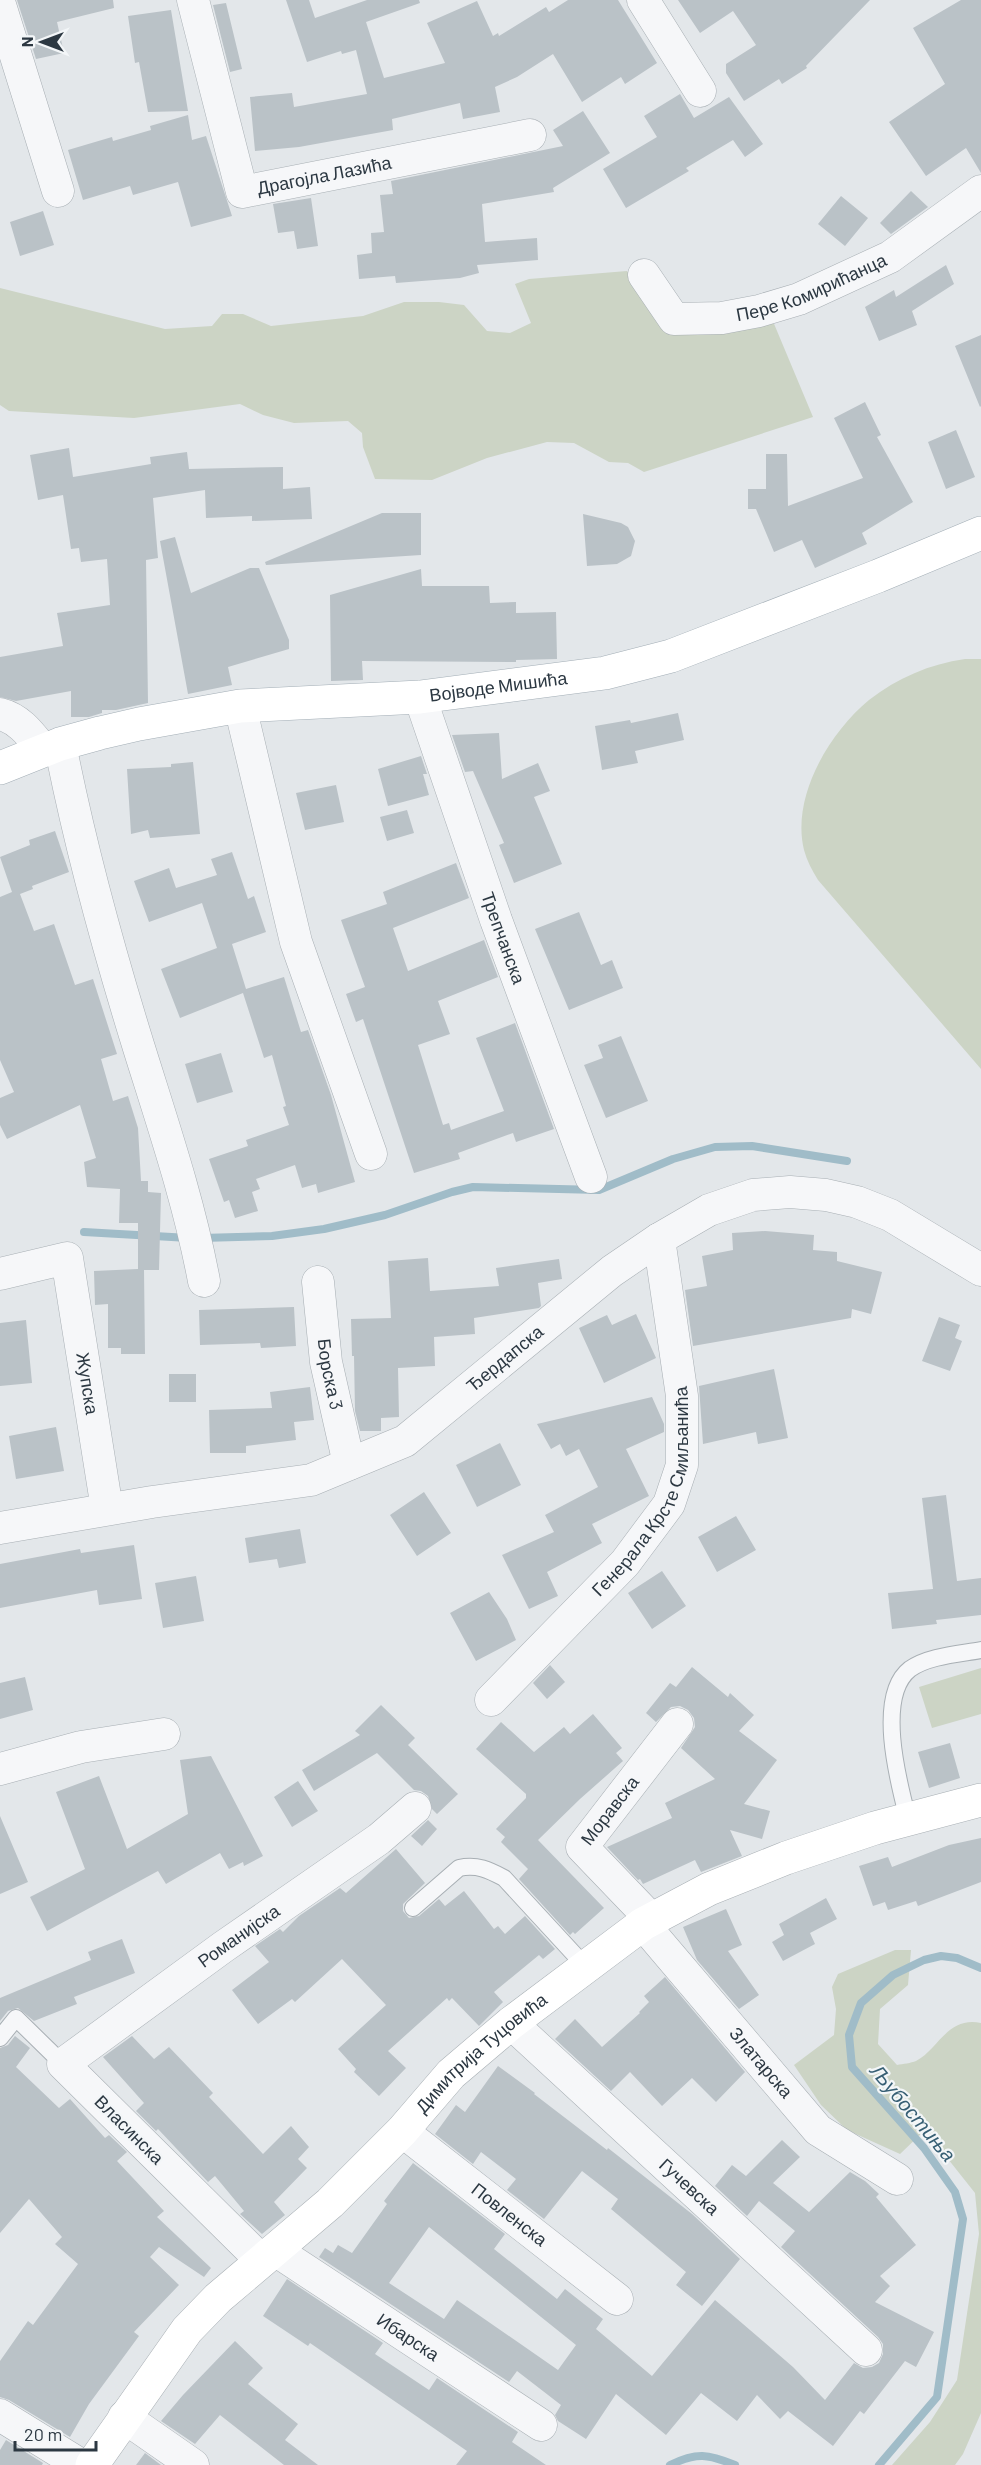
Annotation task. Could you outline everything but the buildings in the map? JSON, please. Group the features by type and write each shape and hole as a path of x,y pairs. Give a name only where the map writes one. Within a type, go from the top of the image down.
{"street":[{"name":"Драгојла Лазића","path":"193,0 242,192 530,135"},
{"path":"643,0 700,91"},
{"path":"0,5 58,191"},
{"name":"Пере Комирићанца","path":"644,275 674,319 722,318 759,311 799,299 890,257 981,191"},
{"name":"Војводе Мишића","path":"0,768 52,747 138,723 240,706 420,697 605,673 658,660 812,602 981,533"},
{"name":"Трепчанска","path":"420,697 496,920 591,1176"},
{"path":"240,706 297,942 371,1154"},
{"path":"0,714 10,716 52,747 69,792 124,999 199,1255"},
{"name":"Ђердапска","path":"0,1528 107,1509 311,1480 405,1441 612,1271 659,1239 708,1210 753,1195 790,1192 826,1195 857,1202 890,1215 981,1270"},
{"name":"Генерала Крсте Смиљанића","path":"491,1700 625,1563 669,1504 682,1465 682,1396 659,1239"},
{"name":"Жупска","path":"0,1274 67,1258 107,1509"},
{"name":"Борска 3","path":"318,1282 326,1362 349,1464"},
{"name":"Моравска","path":"647,1922 582,1846 677,1724"},
{"path":"0,1770 81,1747 164,1734"},
{"name":"Димитрија Туцовића","path":"92,2465 187,2330 218,2298 330,2203 402,2131 451,2074 511,2023 647,1922 708,1889 786,1858 908,1819 981,1800"},
{"name":"Романијска","path":"63,2064 223,1947 379,1839 415,1808"},
{"name":"Златарска","path":"647,1922 818,2130 897,2179"},
{"name":"Гучевска","path":"511,2023 867,2350"},
{"name":"Власинска","path":"63,2064 268,2255"},
{"name":"Повленска","path":"402,2131 616,2299"},
{"name":"Ибарска","path":"268,2255 541,2425"},
{"path":"0,2415 81,2465"},
{"path":"124,2417 194,2465"}],"lane":[{"path":"908,1819 895,1769 892,1744 893,1706 899,1684 912,1668 929,1661 981,1650"},
{"path":"413,1908 459,1868 468,1866 487,1869 504,1878 586,1967"},
{"name":"Власинска","path":"0,2038 16,2018 63,2064"}],"green space":[{"path":"627,271 666,327 772,319 813,417 644,472 628,463 609,462 574,443 547,442 487,458 432,480 375,479 363,447 362,433 348,421 294,423 263,415 240,404 134,418 9,411 0,405 0,288 165,329 212,326 222,314 243,314 271,326 363,316 404,302 439,302 464,305 487,331 510,333 531,323 515,284 529,279"},
{"path":"965,659 981,659 981,1069 818,880 805,854 801,830 808,788 817,768 827,748 854,714 880,692 914,673 939,664"},
{"path":"981,1668 981,1714 932,1728 919,1687"},
{"path":"895,1950 911,1950 908,1985 880,2009 878,2044 897,2065 916,2061 924,2056 944,2035 960,2024 981,2023 981,2413 963,2454 955,2465 892,2465 930,2422 957,2380 979,2234 975,2193 925,2130 900,2154 847,2130 821,2105 794,2065 834,2035 836,2009 832,1987 838,1974"}],"waterway":[{"path":"201,1238 272,1236 324,1229 385,1215 473,1187 599,1190 673,1159 715,1147 752,1146 847,1161"},
{"path":"84,1232 189,1238"},
{"name":"Љубостиња","path":"879,2465 937,2397 963,2219 955,2192 924,2148 852,2067 849,2035 861,2003 893,1975 924,1960 941,1956 957,1958 981,1968"},
{"name":"Љубостиња","path":"670,2465 695,2456 710,2457 735,2465"}]}
